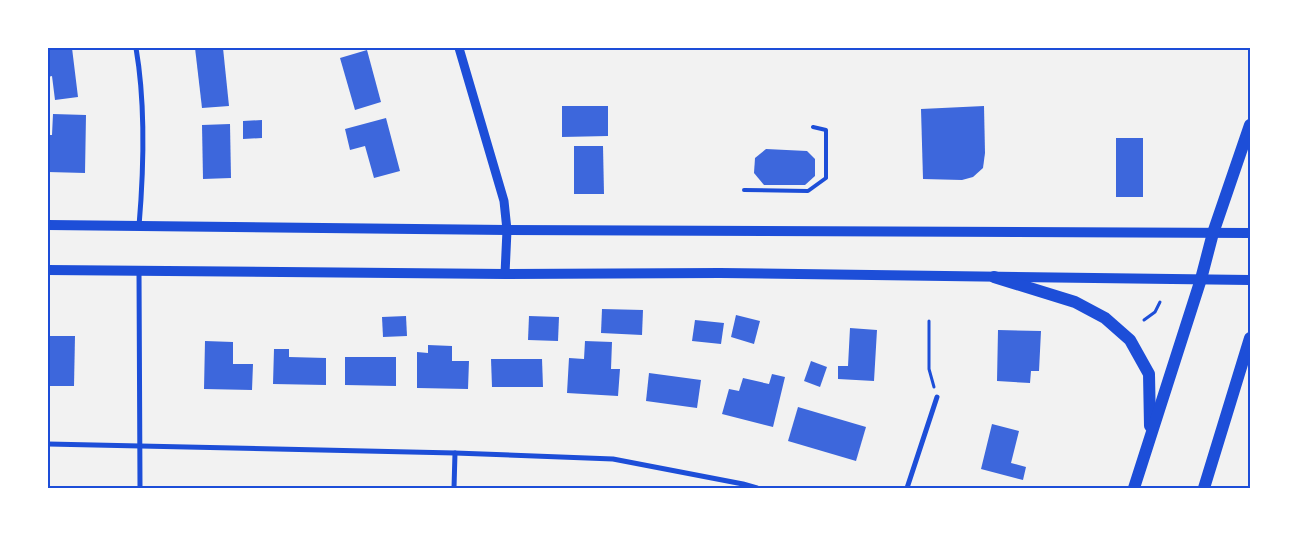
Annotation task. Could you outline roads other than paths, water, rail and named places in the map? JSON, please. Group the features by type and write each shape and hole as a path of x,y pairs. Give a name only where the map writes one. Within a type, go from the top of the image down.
{"main road":[{"path":"1134,488 1201,279 1213,233 1250,125"},
{"path":"48,225 875,233 1250,233"},
{"path":"48,270 504,274 720,273 1250,280"},
{"path":"994,277 1075,302 1105,318 1130,340 1150,374 1150,436"},
{"path":"1204,488 1250,338"}],"street":[{"path":"136,48 140,70 143,111 142,195 139,226"},
{"path":"459,48 504,201 507,230 504,274"},
{"path":"139,270 140,488"},
{"path":"908,488 937,397"},
{"path":"48,444 455,453 613,459 757,488"},
{"path":"454,488 455,453"}],"lane":[{"path":"744,190 808,192 826,178 826,130 813,127"}]}
